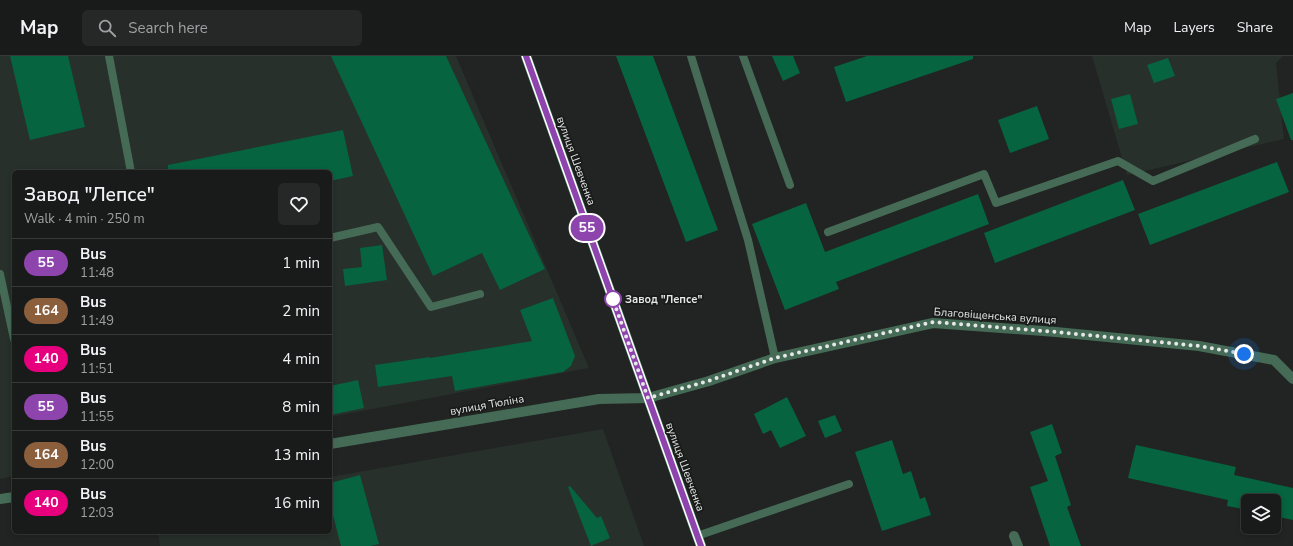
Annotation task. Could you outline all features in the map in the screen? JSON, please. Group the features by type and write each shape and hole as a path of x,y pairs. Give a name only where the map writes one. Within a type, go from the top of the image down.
{"main road":[{"name":"вулиця Шевченка","path":"526,56 701,546"}],"street":[{"name":"Благовіщенська вулиця","path":"648,398 708,381 775,358 933,322 1199,346 1274,360 1293,379"},
{"name":"вулиця Тюліна","path":"332,444 599,398 648,398"},
{"path":"0,499 12,497"}],"lane":[{"path":"109,56 131,170"},
{"path":"691,56 748,240 775,358"},
{"path":"743,56 790,185"},
{"path":"828,232 984,174 996,203 1118,161 1153,181 1255,139"},
{"path":"332,238 378,227 431,307 480,294"},
{"path":"0,274 12,330"},
{"path":"697,536 849,484"}],"shaded area":[{"path":"0,56 456,56 589,368 332,417 332,170 12,170 12,476 0,479"},
{"path":"1092,56 1283,56 1276,63 1284,139 1127,175"},
{"path":"603,429 644,546 160,546 158,534 332,534 332,477"}],"building":[{"path":"10,56 68,56 85,127 30,140"},
{"path":"331,56 446,56 545,269 500,290 482,253 433,276"},
{"path":"616,56 653,56 718,230 686,242"},
{"path":"772,56 793,56 800,73 783,81"},
{"path":"867,56 973,56 973,59 846,102 834,67"},
{"path":"1168,58 1175,76 1154,83 1147,65"},
{"path":"1293,93 1293,140 1291,140 1276,99"},
{"path":"1130,94 1138,124 1119,129 1111,99"},
{"path":"1037,106 1049,139 1010,153 998,120"},
{"path":"343,130 353,176 332,181 332,170 168,170 168,165"},
{"path":"1277,162 1289,192 1150,245 1138,214"},
{"path":"1123,180 1135,210 995,263 984,233"},
{"path":"978,194 989,224 836,282 839,289 785,310 752,224 806,203 825,252"},
{"path":"382,245 387,280 345,286 343,269 362,267 360,248"},
{"path":"553,298 575,356 571,366 563,372 455,391 452,376 378,387 375,365 430,358 532,341 520,310"},
{"path":"358,380 364,408 332,415 332,386"},
{"path":"787,397 806,436 780,448 771,430 763,434 754,414"},
{"path":"835,415 842,431 825,438 818,421"},
{"path":"1052,424 1062,453 1055,456 1071,505 1067,507 1081,546 1050,546 1030,487 1048,481 1030,432"},
{"path":"892,440 903,474 911,471 920,499 925,497 931,515 882,531 855,452"},
{"path":"1136,445 1236,467 1234,475 1293,488 1293,520 1281,517 1281,494 1241,494 1241,509 1227,506 1228,500 1128,478"},
{"path":"360,475 379,544 370,546 341,546 332,512 332,482"},
{"path":"570,486 597,518 601,516 610,538 591,546 568,487"}],"bus line":[{"name":"55","path":"526,56 701,546"}],"place":[{"name":"Завод \"Лепсе\"","path":"613,299"}],"route":[{"path":"613,299 611,294 648,398 708,381 775,358 933,322 1199,346 1244,354"}]}
